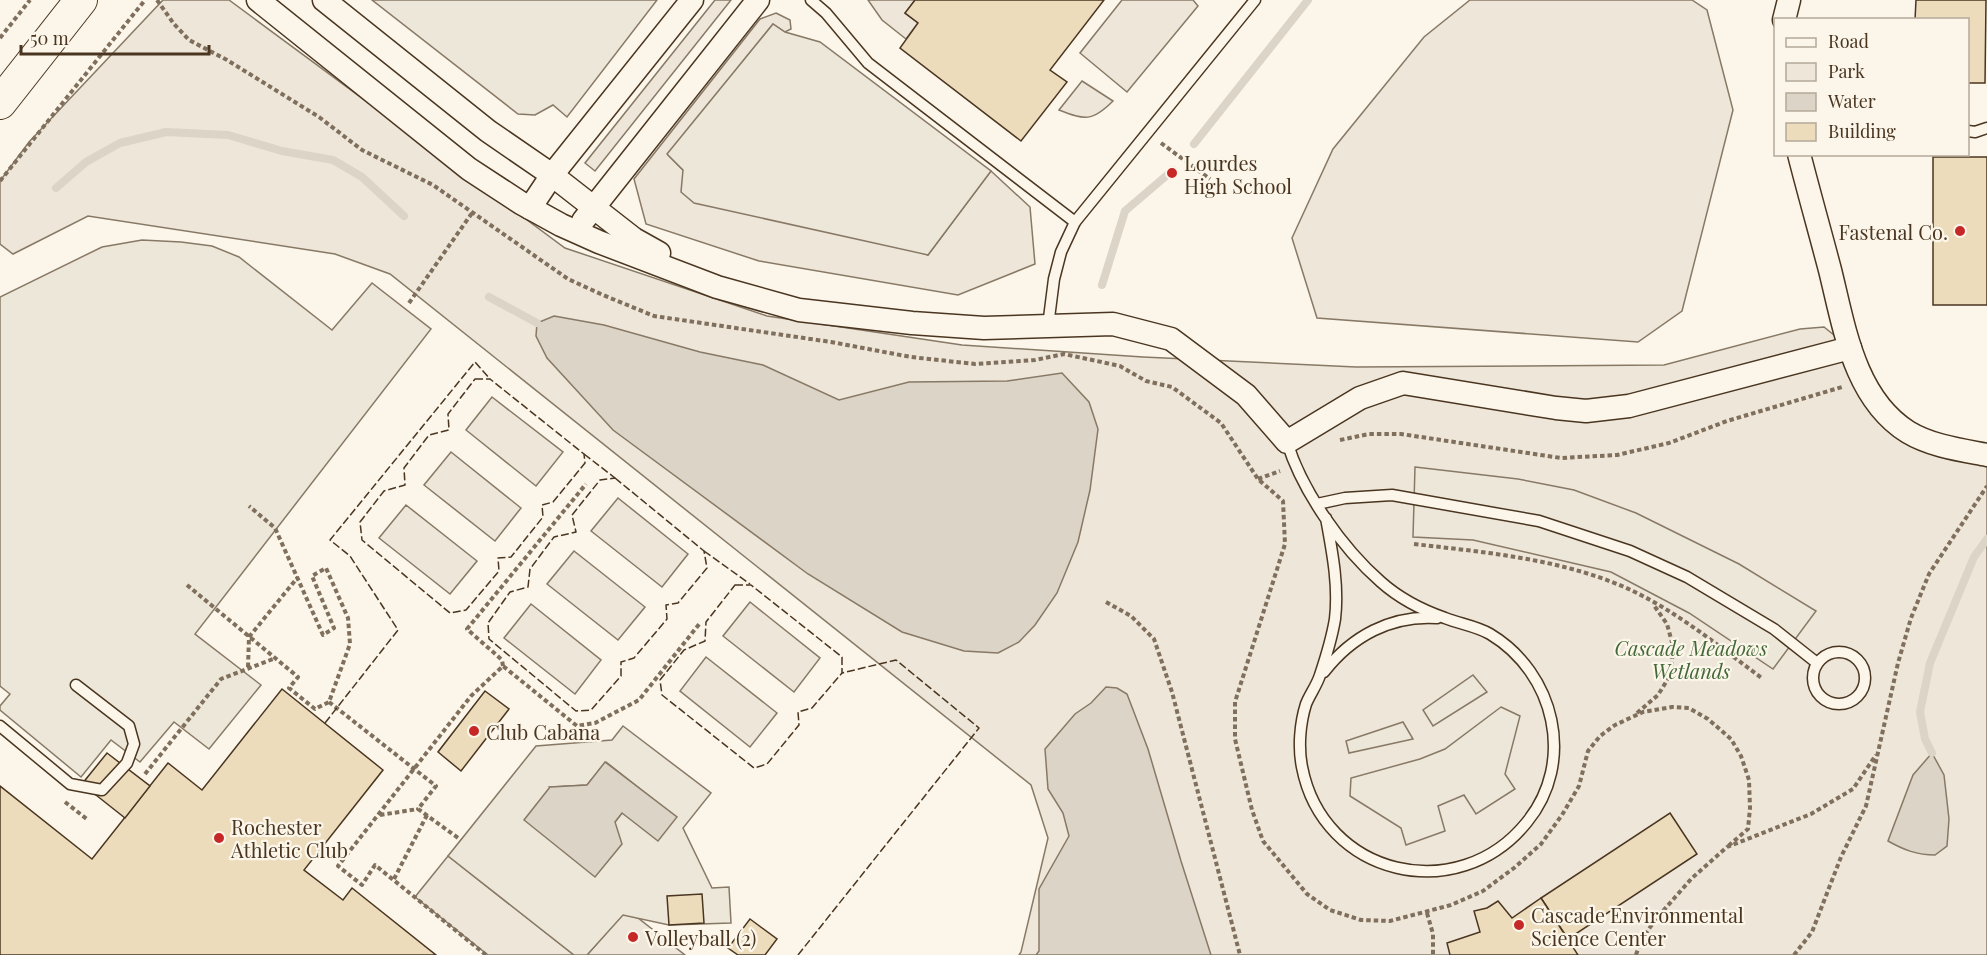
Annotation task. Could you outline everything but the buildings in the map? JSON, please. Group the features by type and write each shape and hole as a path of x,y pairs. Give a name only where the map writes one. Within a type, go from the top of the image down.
{"main road":[{"path":"0,103 81,0"}],"street":[{"path":"258,0 469,169 530,208 574,231 717,287 810,312 973,327 1113,324 1171,339 1246,395 1287,442 1360,398 1403,383 1535,406 1587,411 1605,410 1629,406 1850,348"},
{"path":"324,0 488,130 552,175 633,238 717,287"},
{"path":"530,208 552,175 692,0"},
{"path":"574,231 594,209 758,0"},
{"path":"1784,18 1789,0"},
{"path":"1800,156 1850,348 1863,380 1882,409 1909,432 1933,443 1987,455"}],"lane":[{"path":"811,0 826,13 868,63 1075,222"},
{"path":"1048,326 1054,279 1061,252 1075,222 1255,0"},
{"path":"1969,131 1975,132 1987,128"},
{"path":"1287,442 1294,466 1326,518 1355,555 1381,582 1411,604 1446,619"},
{"path":"1317,504 1345,498 1392,495 1539,520 1630,551 1687,578 1774,629 1817,663"},
{"path":"1320,677 1356,639 1401,620 1424,617 1472,625 1510,647 1537,680 1544,694 1554,730 1554,754 1550,776 1543,797 1533,815 1517,835 1501,848 1480,860 1442,871 1421,872 1378,862 1358,852 1341,839 1327,823 1307,788 1300,742 1307,703 1320,677 1335,618 1334,560 1326,518"},
{"path":"1830,653 1848,653 1855,657 1861,663 1864,671 1863,688 1858,696 1851,702 1834,705 1819,696 1812,680 1817,663 1830,653"},
{"path":"0,726 70,783 102,790 127,763 134,744 129,726 76,685"}],"path":[{"path":"0,38 30,0"},
{"path":"0,180 145,0"},
{"path":"157,0 189,40 272,87 319,117 362,150 432,185 472,213 409,303"},
{"path":"1158,141 1210,179"},
{"path":"1332,445 1342,439 1370,434 1401,434 1561,458 1617,456 1669,443 1727,421 1863,380"},
{"path":"1146,381 1172,387 1221,423 1258,478 1283,501 1285,544 1235,702 1235,739 1252,810 1263,841 1307,894 1330,910 1361,920 1390,921 1427,913 1483,891 1541,844 1579,786 1588,752 1600,736 1615,725 1643,712 1672,707 1689,708 1708,719 1731,739 1741,756 1749,780 1748,829 1692,878 1656,919 1641,940 1636,955"},
{"path":"1258,478 1294,466"},
{"path":"586,484 467,629 502,660 503,666 577,726 595,723 639,700 700,623"},
{"path":"1794,955 1812,932 1841,857 1866,806 1901,652 1911,618 1929,574 1987,486"},
{"path":"188,585 298,677 289,688 315,709 329,702 350,644 348,618 326,568 312,576 334,628 323,635 275,528 249,506"},
{"path":"1414,544 1480,551 1553,564 1617,584 1690,624 1763,679"},
{"path":"248,667 249,638 298,577"},
{"path":"1106,602 1131,616 1154,639 1172,692 1240,955"},
{"path":"1632,717 1658,695 1671,674 1673,646 1667,624 1652,602"},
{"path":"145,774 221,679 274,658"},
{"path":"486,955 375,865 362,885 338,866 471,696 503,666"},
{"path":"329,702 436,786 418,809"},
{"path":"1727,847 1811,814 1853,789 1877,753"},
{"path":"379,815 418,809 461,840"},
{"path":"393,879 427,815"},
{"path":"1427,913 1433,934 1433,955"}],"green space":[{"name":"Cascade Meadows Wetlands","path":"163,0 229,0 565,248 767,316 962,345 1143,357 1356,367 1664,365 1800,329 1824,327 1850,348 1896,423 1987,455 1987,955 1019,955 1048,838 1031,785 390,274 335,254 88,216 13,254 0,244 0,181 29,142"},
{"path":"715,0 731,0 595,171 585,163"},
{"path":"868,0 915,0 905,13 918,23 906,39 882,20"},
{"path":"1122,0 1193,0 1198,6 1127,92 1080,53"},
{"path":"1470,0 1692,0 1707,10 1733,110 1682,311 1638,342 1317,318 1292,238 1333,149 1424,37"},
{"path":"776,13 790,20 791,29 785,32 773,24 668,155 683,170 928,255 991,171 1030,207 1035,264 958,295 759,261 646,224 634,179 760,19"},
{"path":"1082,81 1113,101 1099,113 1088,117 1075,116 1059,110"},
{"path":"492,397 563,452 536,486 466,430"},
{"path":"451,452 521,508 495,541 424,485"},
{"path":"618,498 688,554 662,587 591,531"},
{"path":"406,505 477,561 450,594 379,538"},
{"path":"574,551 645,607 618,640 547,584"},
{"path":"750,602 820,658 794,692 723,636"},
{"path":"531,604 601,660 575,694 504,638"},
{"path":"706,657 777,713 750,747 680,691"},
{"path":"448,856 574,955 488,955 415,897"},
{"name":"Volleyball (2)","path":"623,914 638,918 685,955 587,955"}],"shaded area":[{"path":"372,0 657,0 567,117 553,105 535,115 518,114"},
{"path":"773,24 785,32 820,42 991,171 928,255 694,203 681,192 683,170 667,154"},
{"path":"142,240 212,246 239,257 332,330 372,283 431,329 195,634 261,685 209,749 174,722 140,762 111,740 81,777 0,710 0,706 10,694 0,686 0,297 102,247"},
{"path":"1415,467 1518,479 1574,490 1636,513 1739,564 1816,611 1773,669 1689,613 1611,572 1473,540 1413,537"},
{"path":"1473,675 1487,692 1433,726 1423,710"},
{"path":"1501,707 1520,716 1505,774 1515,789 1476,814 1464,795 1438,806 1445,831 1406,845 1401,828 1350,796 1351,778 1420,759 1445,749"},
{"path":"1403,722 1413,739 1349,753 1346,741"},
{"path":"623,726 711,793 683,828 712,888 729,887 731,923 669,925 623,915 587,955 574,955 448,856 536,746 612,740","holes":["606,762 676,817 622,813 615,822 550,787 587,785"]}],"water":[{"path":"554,316 604,325 700,352 763,365 839,400 909,382 1007,381 1062,373 1089,402 1098,429 1090,490 1078,542 1057,593 1035,625 1019,642 998,653 964,651 902,632 808,574 613,430 547,358 536,336 537,323"},
{"path":"1106,687 1117,688 1127,694 1148,749 1211,955 1036,955 1039,951 1039,889 1069,836 1063,813 1048,789 1045,749 1075,714 1091,703"},
{"path":"1932,753 1944,775 1949,819 1947,846 1935,855 1911,851 1888,841 1913,775"},
{"path":"605,762 677,817 658,841 622,813 615,822 622,844 595,877 524,820 550,787 587,785"}],"waterway":[{"path":"1194,144 1308,0"},
{"path":"56,188 86,162 120,143 166,132 228,135 282,151 333,160 362,177 404,216"},
{"path":"1102,285 1125,211 1173,170"},
{"path":"489,297 537,323"},
{"path":"1932,753 1925,739 1920,712 1930,663 1974,557 1987,539"}],"fence":[{"path":"325,723 398,630 350,556 330,540 475,362 490,379"},
{"path":"475,379 490,379 584,454 585,463 553,502 542,505 543,517 511,557 498,558 499,571 466,610 450,613 362,540 360,522 384,491 405,485 404,468 429,435 449,430 448,414 475,379"},
{"path":"584,454 615,478"},
{"path":"615,478 704,551 707,568 678,603 666,605 667,619 634,658 621,662 621,676 591,710 576,711 489,639 488,623 510,592 528,587 530,569 554,537 576,532 572,515 600,480 615,478"},
{"path":"704,551 750,584"},
{"path":"735,585 751,585 842,657 842,673 812,708 798,712 799,725 767,764 754,768 662,695 660,680 684,650 705,641 706,622 735,585"},
{"path":"798,955 979,728 896,660 842,673"}],"place":[{"name":"Lourdes High School","path":"1172,173"},
{"name":"Fastenal Co.","path":"1960,231"},
{"name":"Club Cabana","path":"474,731"},
{"name":"Rochester Athletic Club","path":"219,838"},
{"name":"Cascade Environmental Science Center","path":"1519,925"},
{"name":"Volleyball (2)","path":"633,937"}]}
